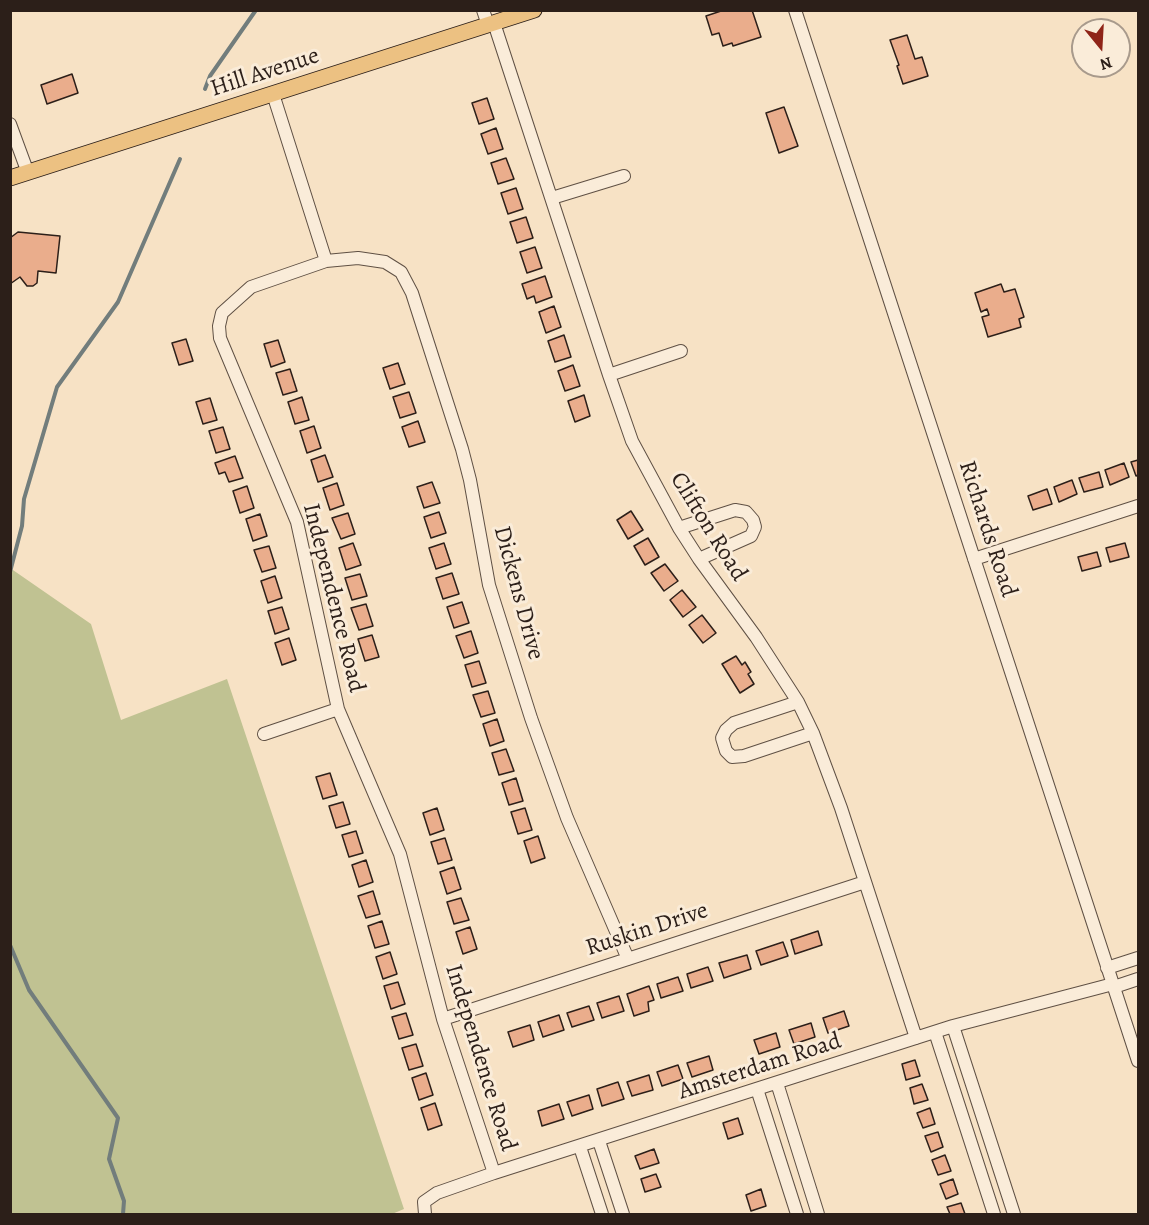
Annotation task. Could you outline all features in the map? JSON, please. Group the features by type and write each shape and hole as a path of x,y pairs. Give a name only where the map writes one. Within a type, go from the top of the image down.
{"main road":[{"name":"Hill Avenue","path":"10,178 273,94 493,18 534,10"}],"street":[{"name":"Richards Road","path":"795,10 1138,1061"},
{"name":"Clifton Road","path":"493,18 632,441 679,528 699,560 756,637 798,702 813,733 832,781 916,1038"},
{"path":"273,94 326,261"},
{"path":"10,124 28,173"},
{"path":"552,198 624,176"},
{"name":"Dickens Drive","path":"326,261 358,258 385,262 401,272 412,293 462,449 470,480 489,585 524,696 567,818 627,958"},
{"name":"Independence Road","path":"326,261 251,287 222,313 219,326 220,338 297,522 338,709 400,854 443,1019 494,1173"},
{"path":"609,375 681,351"},
{"path":"974,560 1138,506"},
{"path":"679,528 735,510 746,512 753,520 755,527 751,536 699,560"},
{"path":"798,702 734,723 726,730 722,738 726,751 732,757 744,756 813,733"},
{"path":"264,734 338,709"},
{"name":"Ruskin Drive","path":"443,1019 865,882"},
{"path":"1107,968 1138,958"},
{"name":"Amsterdam Road","path":"425,1208 437,1192 494,1173 953,1026 1138,979"},
{"path":"953,1026 1014,1215"},
{"path":"935,1032 994,1215"},
{"path":"777,1083 819,1215"},
{"path":"757,1089 797,1215"},
{"path":"599,1141 623,1215"},
{"path":"580,1147 602,1215"}],"green space":[{"path":"10,568 91,624 121,720 227,679 404,1209 392,1214 11,1214"}],"building":[{"path":"724,10 752,10 761,37 733,46 732,43 723,46 719,33 712,35 706,16"},
{"path":"907,35 915,59 922,57 928,76 903,84 890,40"},
{"path":"72,74 78,93 47,104 41,85"},
{"path":"487,98 494,119 479,124 472,103"},
{"path":"784,107 798,146 779,153 766,113"},
{"path":"496,128 503,149 488,154 481,134"},
{"path":"506,158 514,179 498,184 491,163"},
{"path":"516,188 523,209 508,214 501,193"},
{"path":"526,217 533,238 517,243 510,222"},
{"path":"18,232 60,236 56,273 38,271 37,283 33,286 27,286 20,277 10,284 10,238"},
{"path":"535,247 542,268 527,273 520,252"},
{"path":"545,276 552,297 536,303 534,296 527,299 522,284"},
{"path":"1001,284 1004,292 1015,289 1024,317 1019,319 1021,327 988,337 982,317 989,315 987,309 981,312 975,293"},
{"path":"554,306 561,327 546,333 539,312"},
{"path":"564,335 571,357 555,362 548,341"},
{"path":"186,339 193,361 179,365 172,343"},
{"path":"278,340 285,362 271,367 264,344"},
{"path":"398,363 405,384 390,389 383,368"},
{"path":"573,365 580,386 565,391 558,371"},
{"path":"290,369 297,391 283,395 276,373"},
{"path":"409,392 416,413 400,418 393,397"},
{"path":"584,395 590,416 575,422 568,401"},
{"path":"302,397 309,420 295,424 288,402"},
{"path":"210,398 217,420 203,424 196,402"},
{"path":"418,421 425,442 409,447 402,427"},
{"path":"314,426 321,448 307,453 300,431"},
{"path":"223,427 230,449 216,453 209,431"},
{"path":"325,455 333,477 318,482 311,460"},
{"path":"235,456 243,478 229,482 225,472 219,474 215,463"},
{"path":"1138,460 1138,475 1136,476 1131,462"},
{"path":"1124,463 1129,477 1110,485 1105,470"},
{"path":"1099,472 1103,487 1084,492 1079,478"},
{"path":"1072,480 1077,494 1059,502 1054,487"},
{"path":"432,482 440,503 424,508 417,487"},
{"path":"337,483 344,505 330,510 323,488"},
{"path":"247,486 254,508 240,513 233,491"},
{"path":"1047,489 1052,504 1033,510 1028,496"},
{"path":"631,511 643,530 628,539 617,520"},
{"path":"439,512 446,533 431,538 424,517"},
{"path":"348,513 355,534 341,539 332,518"},
{"path":"260,514 267,536 253,541 246,519"},
{"path":"648,538 659,557 645,565 634,546"},
{"path":"353,543 361,565 346,570 339,548"},
{"path":"444,543 451,564 436,569 429,548"},
{"path":"1125,543 1129,557 1110,562 1106,548"},
{"path":"269,546 276,568 262,572 254,550"},
{"path":"1097,552 1101,566 1082,571 1078,557"},
{"path":"665,564 678,581 664,591 651,573"},
{"path":"452,573 459,594 443,599 436,578"},
{"path":"360,574 367,596 352,600 345,578"},
{"path":"275,576 282,598 268,603 261,581"},
{"path":"682,590 696,607 683,617 670,600"},
{"path":"462,602 469,623 454,628 447,607"},
{"path":"366,604 373,626 359,630 351,608"},
{"path":"282,607 289,629 275,634 268,611"},
{"path":"702,615 716,633 703,643 689,625"},
{"path":"471,631 478,653 464,658 456,636"},
{"path":"372,635 379,657 365,661 358,639"},
{"path":"289,638 296,660 282,665 275,643"},
{"path":"736,656 742,665 745,662 754,684 740,693 722,664"},
{"path":"479,661 486,683 472,687 465,665"},
{"path":"488,691 495,713 481,717 473,695"},
{"path":"497,719 504,741 490,746 483,724"},
{"path":"506,749 514,771 499,775 492,753"},
{"path":"330,773 337,795 323,799 316,777"},
{"path":"516,778 523,801 509,805 502,783"},
{"path":"343,802 350,824 336,828 329,806"},
{"path":"437,808 444,830 430,835 423,813"},
{"path":"525,808 532,830 518,834 511,812"},
{"path":"356,831 363,853 349,857 342,835"},
{"path":"538,836 545,858 531,863 524,841"},
{"path":"445,838 452,860 438,864 431,842"},
{"path":"366,860 373,882 359,887 352,865"},
{"path":"454,867 461,889 447,894 440,872"},
{"path":"373,891 380,914 366,918 358,896"},
{"path":"461,898 469,920 454,924 447,902"},
{"path":"382,921 389,944 375,948 368,926"},
{"path":"470,927 477,949 463,954 456,932"},
{"path":"818,931 822,945 795,954 791,940"},
{"path":"783,942 788,956 761,965 756,951"},
{"path":"390,952 397,974 383,979 376,957"},
{"path":"747,955 751,969 724,978 719,963"},
{"path":"708,967 713,981 691,988 687,974"},
{"path":"678,977 683,991 661,998 657,984"},
{"path":"398,982 405,1004 391,1009 384,986"},
{"path":"649,986 654,1000 648,1002 649,1011 634,1016 627,994"},
{"path":"619,996 624,1011 602,1018 597,1003"},
{"path":"589,1006 594,1020 572,1027 567,1013"},
{"path":"844,1011 849,1026 828,1033 823,1018"},
{"path":"406,1013 413,1035 399,1039 392,1017"},
{"path":"559,1015 564,1030 543,1037 538,1022"},
{"path":"811,1023 815,1037 794,1044 789,1030"},
{"path":"530,1025 534,1040 513,1047 508,1032"},
{"path":"776,1033 780,1047 759,1054 754,1040"},
{"path":"416,1044 423,1066 409,1070 402,1048"},
{"path":"709,1056 713,1070 692,1077 687,1063"},
{"path":"915,1060 920,1076 906,1080 902,1064"},
{"path":"678,1065 683,1079 662,1086 657,1072"},
{"path":"426,1073 433,1095 419,1100 412,1078"},
{"path":"649,1075 653,1090 632,1096 627,1082"},
{"path":"618,1082 624,1099 602,1106 597,1089"},
{"path":"922,1084 928,1100 914,1104 910,1088"},
{"path":"589,1095 593,1109 572,1116 567,1102"},
{"path":"435,1103 442,1125 428,1130 421,1108"},
{"path":"559,1104 564,1119 542,1126 538,1111"},
{"path":"930,1108 935,1124 923,1128 917,1113"},
{"path":"738,1118 743,1134 728,1139 723,1123"},
{"path":"938,1132 943,1147 931,1152 925,1136"},
{"path":"654,1149 659,1163 640,1169 635,1156"},
{"path":"945,1155 951,1171 938,1175 932,1160"},
{"path":"656,1174 661,1187 645,1192 641,1179"},
{"path":"953,1179 958,1194 946,1199 940,1184"},
{"path":"761,1189 766,1206 751,1211 746,1195"},
{"path":"961,1203 965,1214 950,1214 947,1207"}],"waterway":[{"path":"205,89 210,76 256,10"},
{"path":"10,572 22,526 24,499 57,387 118,302 180,159"},
{"path":"10,945 29,990 118,1118 109,1159 124,1201 123,1214"}]}
